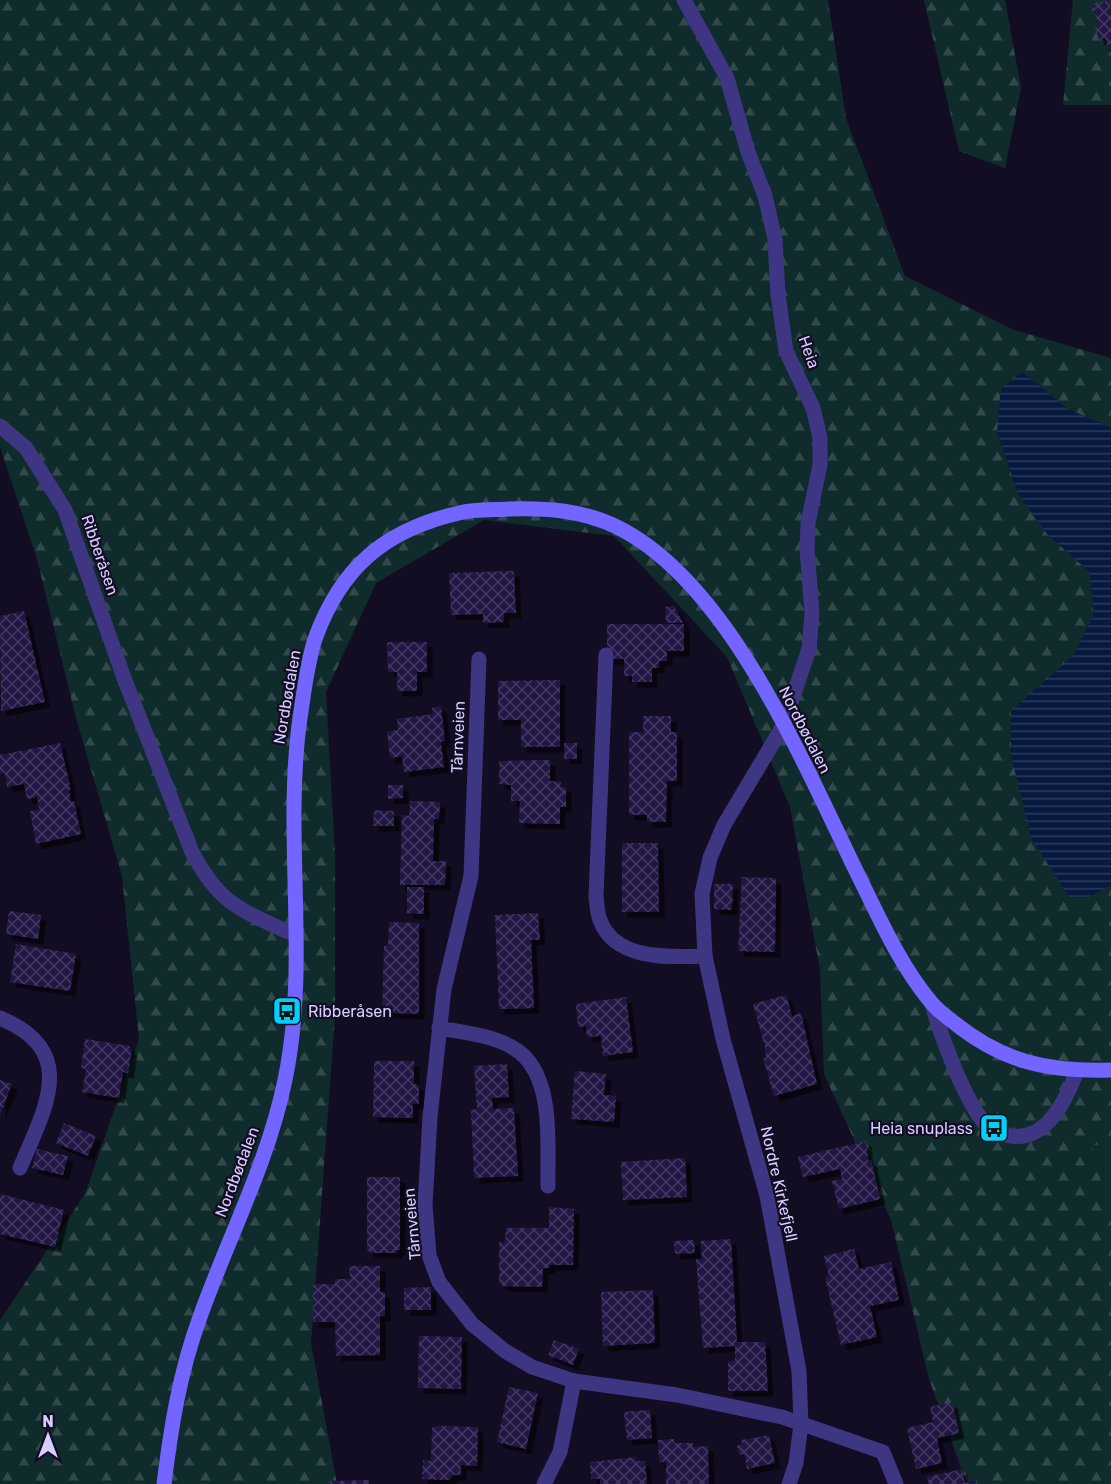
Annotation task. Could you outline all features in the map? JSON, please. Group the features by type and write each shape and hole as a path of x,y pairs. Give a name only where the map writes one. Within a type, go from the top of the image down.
{"street":[{"name":"Heia","path":"684,0 728,78 748,152 765,196 775,239 778,295 786,351 813,408 820,438 820,465 808,523 807,549 812,613 809,649 783,726"},
{"name":"Ribberåsen","path":"0,426 27,448 65,510 124,678 192,852 206,878 230,904 288,932 297,931"},
{"name":"Nordbødalen","path":"164,1484 173,1409 199,1320 270,1142 286,1079 297,1004 293,809 295,752 305,682 315,640 338,587 360,561 390,539 423,522 466,511 543,508 584,514 619,527 671,563 714,611 759,681 891,941 932,1004 986,1046 1018,1062 1077,1071 1111,1070"},
{"path":"606,655 596,896 600,921 615,940 637,952 659,957 705,956"},
{"name":"Tårnveien","path":"479,658 471,876 444,989 430,1117 425,1205 429,1256 439,1282 472,1324 505,1351 532,1367 574,1381 677,1395 782,1417 801,1424"},
{"name":"Nordre Kirkefjell","path":"783,726 724,825 710,858 702,894 705,956 723,1039 767,1196 799,1371 801,1424 796,1463 789,1484"},
{"path":"932,1004 945,1048 988,1128 997,1134 1017,1136 1034,1134 1042,1129 1068,1094 1077,1071"},
{"path":"0,1018 13,1023 44,1048 50,1066 47,1102 20,1168"},
{"path":"439,1028 468,1033 508,1045 525,1057 536,1075 544,1100 548,1186"},
{"path":"544,1484 560,1452 574,1381"},
{"path":"801,1424 883,1452 896,1484"}],"green space":[{"path":"0,0 828,0 846,118 905,276 1014,330 1111,358 1111,428 1068,409 1022,372 997,431 1018,493 1048,535 1090,572 1094,614 1073,656 1011,711 1086,898 1111,885 1111,1484 967,1484 929,1379 891,1220 824,1074 820,970 790,807 727,657 614,536 484,520 376,583 326,692 335,855 335,1017 311,1343 337,1484 0,1484 0,1320 85,1194 139,1039 122,876 76,718 37,559 0,447"},
{"path":"924,0 1005,0 1021,88 1005,168 959,151"},
{"path":"1073,0 1111,0 1111,105 1063,105"},
{"path":"1111,1141 1111,1220 1092,1146"}],"water":[{"path":"1022,372 1068,409 1111,428 1111,885 1086,898 1070,898 1032,840 1011,756 1011,711 1073,656 1094,614 1090,572 1048,535 1018,493 997,431 1001,389"}],"building":[{"path":"1108,0 1111,9 1111,55 1105,38 1099,40 1095,27 1099,25 1092,5"},
{"path":"514,571 516,613 504,613 504,622 483,623 483,614 451,615 449,573"},
{"path":"674,606 683,623 666,623 665,607"},
{"path":"24,611 45,702 1,711 0,616"},
{"path":"607,624 684,624 684,651 667,651 667,661 659,661 659,668 652,668 652,682 632,682 632,676 624,676 624,659 607,659"},
{"path":"387,642 427,642 427,672 417,672 417,691 397,691 397,672 388,672"},
{"path":"560,680 560,747 521,747 521,720 498,720 498,681"},
{"path":"441,706 445,741 441,742 444,767 404,772 402,756 390,758 387,732 398,730 397,719 433,714 432,708"},
{"path":"643,716 671,716 671,732 677,732 677,781 667,781 666,822 647,822 647,815 629,815 629,732 643,732"},
{"path":"60,743 71,790 69,790 71,802 74,801 81,834 36,844 30,811 39,809 37,797 27,799 24,784 7,787 5,773 0,774 0,755"},
{"path":"564,743 577,743 577,759 564,759"},
{"path":"550,760 550,781 561,782 560,787 566,787 566,807 560,807 560,824 519,823 520,801 511,801 511,785 499,784 499,761"},
{"path":"388,785 403,785 403,798 388,799"},
{"path":"410,801 440,802 439,819 434,819 433,861 446,861 445,885 400,885 402,815 409,816"},
{"path":"374,810 394,811 394,826 373,826"},
{"path":"622,843 658,843 659,912 622,912"},
{"path":"742,877 776,878 775,952 738,951"},
{"path":"714,884 733,884 732,910 714,909"},
{"path":"407,887 424,887 424,914 407,913"},
{"path":"9,911 41,915 38,939 6,934"},
{"path":"538,913 540,940 531,940 534,1008 499,1009 495,915"},
{"path":"389,922 419,923 419,1014 382,1013 384,946 388,946"},
{"path":"16,944 76,954 70,991 10,982"},
{"path":"786,995 792,1016 801,1013 817,1084 774,1096 763,1058 766,1058 765,1047 753,1004"},
{"path":"626,997 633,1052 603,1056 601,1036 587,1037 586,1026 578,1027 576,1004"},
{"path":"85,1039 130,1046 129,1049 132,1050 128,1073 123,1072 119,1098 82,1092 86,1069 81,1068"},
{"path":"374,1061 414,1061 414,1084 419,1085 419,1104 413,1104 413,1118 373,1117"},
{"path":"507,1064 509,1097 492,1098 493,1109 514,1108 518,1176 474,1178 471,1110 477,1109 474,1066"},
{"path":"575,1071 606,1074 604,1095 616,1096 614,1122 571,1119"},
{"path":"0,1080 12,1084 0,1115"},
{"path":"64,1123 96,1136 88,1156 56,1143"},
{"path":"866,1141 868,1161 871,1160 880,1199 839,1209 832,1181 842,1179 840,1169 803,1177 798,1157"},
{"path":"37,1149 68,1156 63,1175 32,1168"},
{"path":"685,1158 687,1197 623,1200 621,1162"},
{"path":"367,1177 400,1177 400,1250 397,1250 397,1253 371,1253 367,1250"},
{"path":"0,1194 64,1210 55,1247 0,1234"},
{"path":"549,1207 574,1209 573,1265 550,1265 549,1268 543,1268 542,1287 503,1286 499,1282 499,1242 505,1242 506,1228 549,1228"},
{"path":"731,1239 737,1342 765,1342 768,1391 728,1391 728,1361 735,1361 735,1346 703,1348 696,1259 702,1259 701,1241"},
{"path":"694,1240 695,1253 675,1254 674,1241"},
{"path":"854,1249 859,1269 891,1262 899,1300 870,1306 877,1337 841,1345 825,1277 829,1276 824,1256"},
{"path":"349,1266 380,1266 380,1292 385,1292 385,1316 380,1316 380,1355 336,1356 335,1322 313,1322 313,1284 335,1284 335,1279 350,1279"},
{"path":"431,1287 431,1310 404,1310 404,1288"},
{"path":"653,1290 655,1343 603,1346 601,1292"},
{"path":"419,1336 462,1337 461,1389 418,1388"},
{"path":"554,1340 579,1349 573,1365 548,1355"},
{"path":"509,1387 538,1393 526,1449 497,1442"},
{"path":"952,1402 959,1433 937,1438 942,1463 916,1469 907,1428 933,1422 930,1407"},
{"path":"650,1410 652,1438 627,1440 624,1412"},
{"path":"438,1426 478,1427 477,1466 461,1465 461,1475 453,1475 449,1480 422,1479 423,1460 431,1461 432,1428"},
{"path":"769,1435 775,1463 747,1469 744,1454 739,1455 737,1446 742,1444 741,1440"},
{"path":"674,1439 674,1443 693,1443 693,1447 708,1446 709,1484 666,1484 666,1462 659,1462 658,1440"},
{"path":"636,1457 636,1461 645,1461 647,1484 600,1484 600,1479 591,1479 590,1462"},
{"path":"962,1469 965,1483 977,1480 978,1484 929,1484 927,1477"},
{"path":"369,1480 369,1484 330,1484 330,1481"}],"place":[{"name":"Ribberåsen","path":"287,1011"},
{"name":"Heia snuplass","path":"994,1128"}]}
